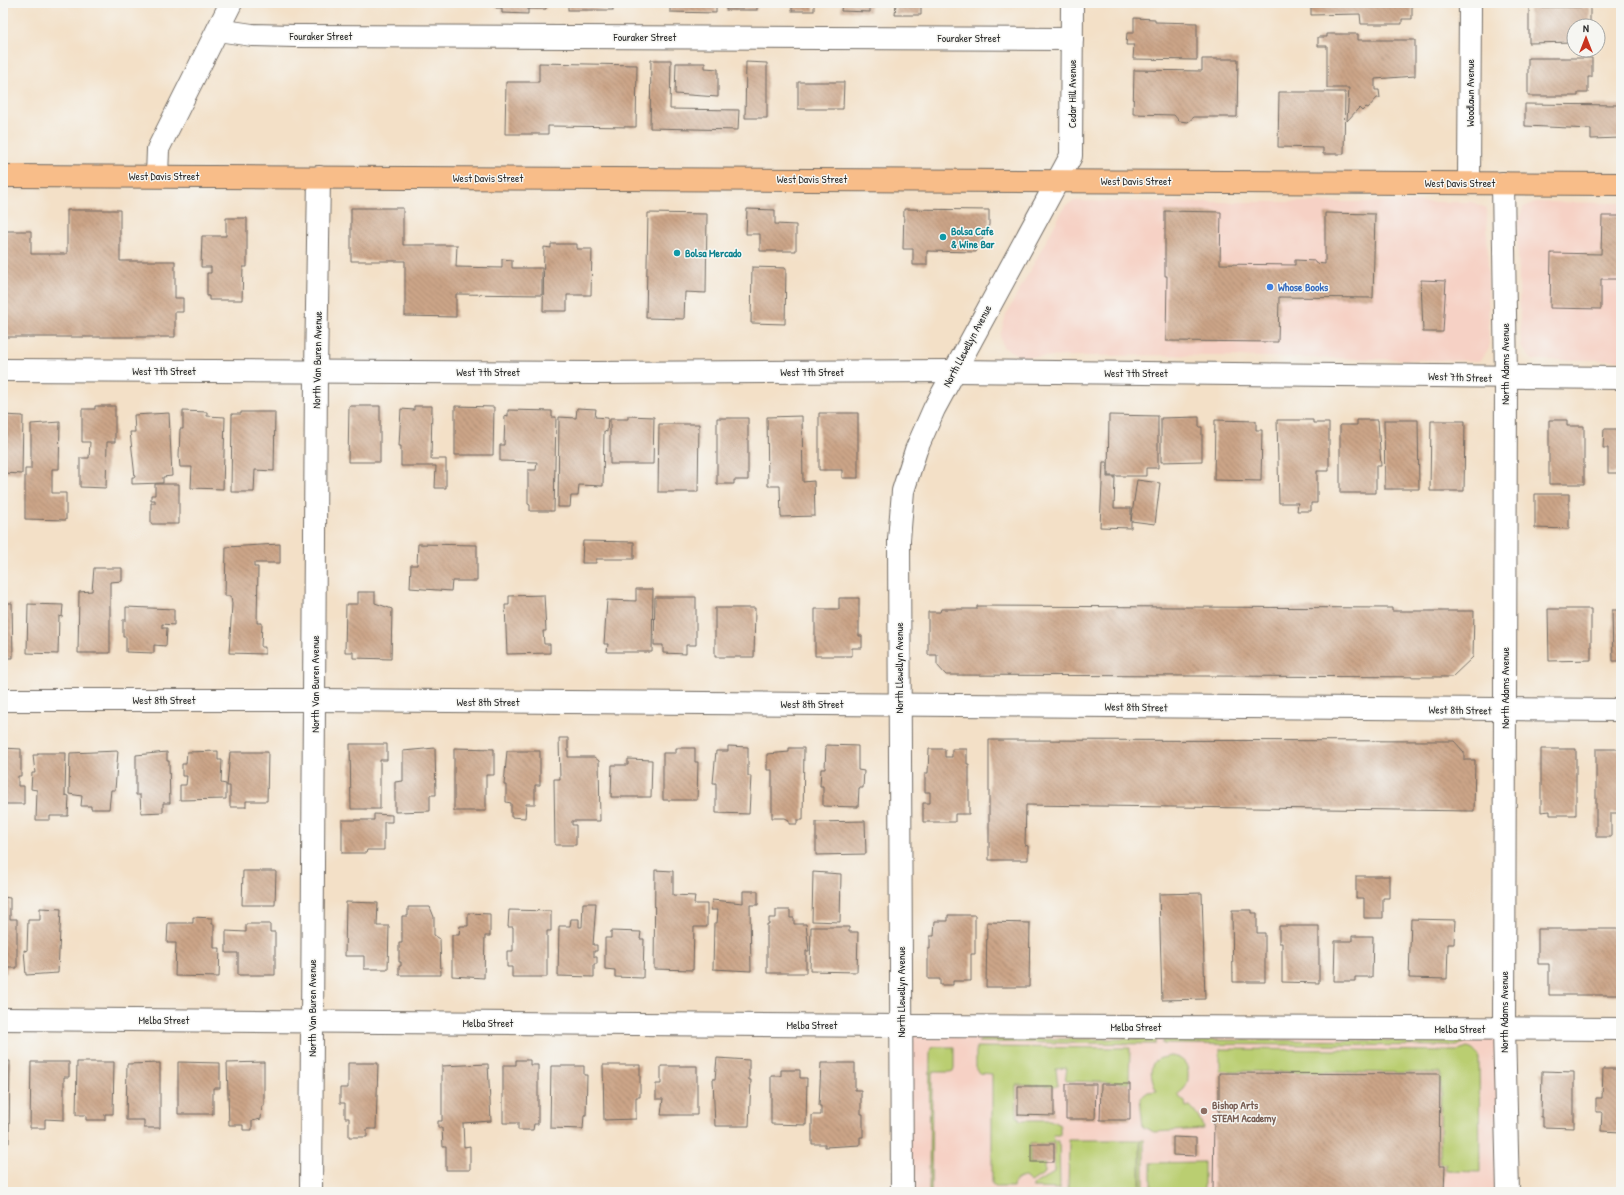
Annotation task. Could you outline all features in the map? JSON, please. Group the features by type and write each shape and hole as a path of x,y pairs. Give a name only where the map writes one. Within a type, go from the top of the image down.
{"main road":[{"name":"West Davis Street","path":"3,176 1621,184"}],"street":[{"path":"157,176 158,149 231,3"},
{"name":"Cedar Hill Avenue","path":"1058,181 1071,156 1072,3"},
{"name":"Woodlawn Avenue","path":"1469,184 1470,3"},
{"name":"Fouraker Street","path":"218,30 252,35 296,36 1072,39"},
{"name":"North Van Buren Avenue","path":"311,1192 316,372 319,177"},
{"name":"North Llewellyn Avenue","path":"902,1192 899,540 903,491 916,450 934,409 1058,181"},
{"name":"North Adams Avenue","path":"1503,184 1506,378 1504,1029 1508,1192"},
{"name":"West 7th Street","path":"3,370 316,372 954,371 1374,374 1506,378 1621,378"},
{"name":"West 8th Street","path":"3,700 315,700 1621,710"},
{"name":"Melba Street","path":"3,1019 901,1026 1621,1029"}],"shaded area":[{"path":"1074,201 1472,202 1487,208 1489,349 1479,361 1162,355 1021,357 1003,347 1000,336 1006,315 1065,206"},
{"path":"1535,202 1621,203 1621,360 1532,360 1521,346 1517,226 1523,207"},
{"name":"Bishop Arts STEAM Academy","path":"901,1026 1504,1029 1509,1192 901,1192"}],"green space":[{"path":"981,1039 1156,1039 1156,1044 978,1042"},
{"path":"1163,1040 1468,1041 1457,1046 1163,1044"},
{"path":"954,1047 954,1068 953,1071 950,1072 932,1072 931,1192 929,1192 930,1051 931,1048"},
{"path":"976,1047 1130,1048 1129,1083 1065,1081 1067,1068 1056,1069 1058,1086 1016,1085 1017,1117 1020,1117 1020,1120 1050,1120 1060,1125 1060,1135 1053,1135 1054,1141 1059,1141 1060,1189 1033,1188 1033,1185 1054,1172 1054,1143 1030,1144 1030,1163 1045,1164 1045,1173 1031,1182 1025,1177 1018,1179 1015,1181 1013,1187 996,1187 992,1185 992,1074 979,1073 976,1070"},
{"path":"1467,1048 1474,1051 1479,1058 1480,1172 1446,1171 1446,1164 1440,1164 1441,1073 1220,1071 1220,1049 1459,1051"},
{"path":"1170,1056 1182,1060 1186,1065 1188,1072 1187,1083 1184,1089 1177,1095 1185,1102 1186,1107 1190,1106 1194,1111 1200,1120 1203,1129 1154,1132 1143,1127 1140,1098 1148,1092 1157,1091 1151,1071 1153,1064 1158,1059"},
{"path":"1069,1140 1140,1140 1140,1192 1068,1192"},
{"path":"1141,1140 1144,1140 1144,1192 1141,1192"},
{"path":"1204,1162 1204,1192 1151,1192 1151,1163"}],"building":[{"path":"496,3 546,3 546,9 528,9 528,14 502,13 502,8 496,8"},
{"path":"568,3 613,3 613,10 568,10"},
{"path":"670,3 716,3 716,13 670,12"},
{"path":"726,3 757,3 757,10 726,10"},
{"path":"792,3 814,3 814,11 792,11"},
{"path":"842,3 870,3 870,12 841,11"},
{"path":"896,3 921,3 921,15 895,15"},
{"path":"1311,3 1412,3 1412,19 1402,19 1402,24 1361,24 1360,14 1311,15"},
{"path":"1529,7 1590,7 1590,18 1566,18 1566,42 1529,43"},
{"path":"1134,18 1155,19 1155,22 1197,23 1197,60 1133,59 1134,45 1126,45 1127,33 1134,33"},
{"path":"1327,34 1358,34 1358,40 1415,40 1415,76 1375,79 1375,90 1379,90 1380,98 1377,98 1368,108 1366,107 1362,111 1359,108 1347,121 1349,88 1327,88 1327,46 1318,46 1318,37 1327,37"},
{"path":"1528,58 1592,58 1592,77 1588,77 1588,93 1578,93 1578,96 1528,96"},
{"path":"1202,59 1238,59 1237,117 1194,117 1188,122 1179,121 1174,115 1133,114 1134,70 1202,71"},
{"path":"651,60 671,60 670,109 739,110 738,130 650,128"},
{"path":"746,62 767,63 767,118 745,118"},
{"path":"539,63 637,65 636,127 548,126 548,134 505,134 506,82 539,82"},
{"path":"676,63 705,63 705,68 718,69 718,97 675,94"},
{"path":"798,82 844,82 843,109 798,109"},
{"path":"1279,92 1345,92 1344,154 1323,154 1323,148 1278,147"},
{"path":"1525,104 1621,105 1621,138 1591,139 1591,129 1525,126"},
{"path":"351,208 403,208 403,245 457,245 456,267 502,268 502,259 512,260 512,268 542,268 542,295 456,294 456,317 405,316 405,261 351,261"},
{"path":"747,209 775,210 775,224 796,225 796,251 760,251 760,234 746,234"},
{"name":"Bolsa Cafe & Wine Bar","path":"904,209 989,210 989,225 976,252 927,251 927,265 913,265 913,249 903,249"},
{"path":"67,210 120,210 120,261 175,261 175,298 183,298 183,312 175,312 175,337 3,337 3,231 31,231 31,254 67,254"},
{"name":"Whose Books","path":"1165,211 1221,212 1220,264 1295,265 1295,260 1315,261 1315,263 1325,264 1325,213 1375,214 1373,298 1279,297 1278,342 1166,341 1167,276 1165,276"},
{"name":"Bolsa Mercado","path":"648,213 707,214 706,293 685,292 684,319 646,318"},
{"path":"1602,216 1621,216 1621,279 1601,279 1601,309 1550,308 1551,253 1601,254"},
{"path":"226,218 247,218 247,267 243,267 242,300 209,300 209,296 207,296 207,273 211,273 211,267 201,267 202,236 226,236"},
{"path":"551,244 577,244 577,249 592,249 591,295 567,295 567,311 543,311 544,247 551,248"},
{"path":"752,267 786,268 785,324 751,323"},
{"path":"1421,280 1446,281 1443,332 1423,332"},
{"path":"95,406 115,406 115,442 107,442 106,488 80,487 80,458 89,458 90,442 82,442 82,409 95,409"},
{"path":"349,406 380,406 380,462 348,462"},
{"path":"414,406 432,406 431,459 446,459 446,488 435,488 436,466 401,466 401,446 399,446 401,409 414,410"},
{"path":"455,406 494,407 493,455 455,455"},
{"path":"577,408 596,409 595,417 608,418 607,432 604,431 603,486 579,485 578,496 571,496 570,507 558,507 559,417 576,418"},
{"path":"508,410 552,411 552,417 556,417 554,511 530,511 530,505 528,504 528,470 536,470 537,462 500,461 500,445 504,445 505,415 508,416"},
{"path":"183,411 207,412 207,416 225,417 223,489 191,488 192,467 180,467 180,429 183,429"},
{"path":"241,412 275,412 274,471 255,470 254,492 231,492 232,414 241,414"},
{"path":"169,413 172,476 163,477 163,483 132,484 132,477 135,477 130,432 135,432 134,415"},
{"path":"819,413 858,413 858,478 842,478 842,470 819,470"},
{"path":"3,415 23,416 22,474 3,473"},
{"path":"1109,415 1158,416 1158,468 1146,468 1146,476 1108,476"},
{"path":"628,416 654,417 653,464 610,464 610,419 628,419"},
{"path":"802,416 803,482 814,481 815,516 781,517 780,486 768,486 767,417"},
{"path":"1199,417 1199,427 1202,427 1202,461 1161,462 1161,418"},
{"path":"717,418 748,418 748,480 734,480 734,484 717,484"},
{"path":"1215,420 1256,421 1256,430 1262,430 1261,481 1214,480"},
{"path":"1277,420 1313,420 1313,423 1329,423 1329,471 1317,471 1317,503 1311,503 1311,511 1297,511 1298,503 1279,503"},
{"path":"1357,420 1378,420 1381,466 1376,466 1376,493 1340,493 1340,425 1357,425"},
{"path":"1384,420 1418,420 1419,489 1385,489"},
{"path":"1549,420 1567,420 1567,426 1584,426 1584,484 1549,484"},
{"path":"1431,421 1465,421 1464,491 1430,491"},
{"path":"60,422 59,469 52,469 52,493 66,493 66,520 25,519 25,469 31,469 31,424"},
{"path":"659,424 699,424 698,492 658,492"},
{"path":"1604,429 1621,429 1621,473 1608,473 1608,448 1603,448"},
{"path":"1103,462 1107,462 1107,477 1115,477 1114,508 1131,508 1131,528 1100,527"},
{"path":"1137,480 1160,483 1155,524 1131,521"},
{"path":"155,484 179,484 179,524 151,524 151,503 155,503 155,500 151,500 151,495 155,495"},
{"path":"1535,494 1569,494 1569,529 1535,528"},
{"path":"583,541 634,542 634,559 596,559 596,563 582,563"},
{"path":"280,544 280,563 254,563 254,567 258,567 257,623 262,623 261,647 265,647 265,654 229,653 232,604 231,596 225,596 226,547"},
{"path":"418,544 477,545 477,581 452,581 451,591 410,588 411,565 417,565"},
{"path":"94,568 122,568 122,581 110,582 110,653 78,653 79,592 92,591"},
{"path":"636,589 653,589 652,652 607,652 608,644 604,644 607,600 636,601"},
{"path":"358,592 375,592 375,603 392,609 391,659 353,658 353,652 345,652 346,604 358,604"},
{"path":"544,595 546,631 543,631 544,644 550,644 550,653 507,654 505,605 509,605 509,596"},
{"path":"655,597 696,597 696,645 686,645 686,654 663,653 663,645 654,645"},
{"path":"839,598 859,598 859,636 862,636 862,648 852,648 852,656 815,656 815,609 839,609"},
{"path":"3,603 12,603 13,658 3,658"},
{"path":"28,604 63,605 62,617 59,616 58,654 27,653"},
{"path":"977,606 1392,608 1392,611 1474,611 1473,657 1452,677 946,675 937,665 937,655 928,655 928,612 940,612 941,609 977,609"},
{"path":"126,607 174,609 174,625 162,624 162,628 167,628 166,646 154,645 154,653 126,652 126,637 123,637 123,620 126,620"},
{"path":"715,608 755,608 754,657 715,657"},
{"path":"1548,609 1591,609 1591,660 1549,661"},
{"path":"1612,610 1621,610 1621,661 1613,661"},
{"path":"559,738 568,738 568,757 594,757 599,761 600,821 572,821 572,825 576,825 576,845 555,845 554,779 560,779"},
{"path":"989,740 1454,741 1464,752 1464,760 1475,760 1474,811 1026,805 1025,845 1028,846 1028,860 989,860"},
{"path":"350,744 387,744 387,760 380,760 380,809 351,809"},
{"path":"826,745 858,746 858,770 864,771 863,788 859,788 858,807 823,806 823,786 820,786 821,769 825,769"},
{"path":"728,746 748,747 748,776 751,776 749,814 716,813 716,783 713,783 716,751 728,751"},
{"path":"3,748 21,749 21,776 18,776 18,786 24,786 24,804 3,804"},
{"path":"435,748 436,795 430,795 430,811 395,812 395,782 403,781 403,751"},
{"path":"454,748 494,749 494,775 486,775 486,811 454,811"},
{"path":"676,748 695,748 695,762 698,762 697,800 663,800 663,753 676,753"},
{"path":"789,748 804,748 803,820 797,820 797,824 789,824 789,820 785,818 772,818 772,770 767,770 767,754 789,752"},
{"path":"929,749 945,749 945,757 952,757 952,749 967,749 967,764 969,764 969,814 955,814 955,822 923,822 923,803 930,803 930,792 925,792 925,773 928,773"},
{"path":"1541,749 1576,749 1576,815 1550,815 1550,811 1541,812"},
{"path":"1596,749 1621,749 1621,813 1611,813 1611,837 1596,837"},
{"path":"118,751 115,790 111,790 109,809 91,809 91,806 81,806 82,796 69,794 70,753"},
{"path":"218,751 218,760 222,760 221,783 226,784 226,799 180,800 180,785 186,785 187,776 182,776 182,764 186,764 187,752"},
{"path":"507,751 540,751 540,785 535,785 535,804 526,804 525,818 511,817 511,803 506,802 506,785 504,785"},
{"path":"167,752 167,761 169,761 170,803 163,803 163,812 141,813 140,795 136,795 136,755"},
{"path":"230,752 268,752 267,801 246,801 246,807 230,807 230,786 227,786"},
{"path":"38,753 66,753 65,795 69,796 68,816 50,816 50,820 36,820 37,790 31,789 32,773 35,773 33,755 38,755"},
{"path":"628,759 652,760 651,797 611,797 612,765 628,765"},
{"path":"374,814 392,815 392,822 384,822 384,850 367,850 366,853 342,853 342,820 374,820"},
{"path":"865,821 866,854 816,855 816,822"},
{"path":"655,870 673,871 673,895 695,896 694,904 707,904 707,927 694,927 693,970 654,969"},
{"path":"243,871 276,871 275,905 242,905"},
{"path":"813,872 841,874 840,922 812,921"},
{"path":"1356,876 1389,876 1389,898 1383,898 1383,918 1364,918 1364,898 1356,898"},
{"path":"743,891 758,891 758,905 750,905 751,971 713,969 714,923 717,923 718,910 711,910 712,900 743,903"},
{"path":"1202,893 1205,999 1162,1000 1159,894"},
{"path":"3,897 10,898 10,919 17,919 17,968 7,968 7,973 3,973"},
{"path":"346,902 378,903 377,926 389,926 388,969 364,969 364,956 345,956"},
{"path":"583,903 596,903 593,945 597,945 597,951 594,951 594,957 597,957 597,964 594,964 594,977 558,976 559,926 570,926 571,919 579,919 579,927 582,927"},
{"path":"408,907 430,907 434,917 434,935 440,939 441,975 399,975 399,966 401,966 401,962 399,962 399,943 402,943 402,916 408,916"},
{"path":"40,908 61,909 58,973 26,975 24,950 27,951 28,920 40,920"},
{"path":"509,910 551,911 551,931 547,931 547,977 512,977 512,967 507,967 507,951 513,951 513,927 508,927"},
{"path":"776,910 790,910 790,918 794,918 794,924 806,924 809,951 806,951 806,973 767,973 767,924 769,924 769,918 776,918"},
{"path":"1232,910 1252,910 1252,913 1257,913 1257,933 1265,933 1265,982 1233,982"},
{"path":"468,913 490,914 490,936 485,936 484,978 452,976 452,935 459,935 460,926 468,926"},
{"path":"948,915 975,915 975,954 971,954 971,981 953,981 953,985 940,985 940,979 928,979 928,949 930,949 930,936 934,936 935,921 948,921"},
{"path":"193,917 212,918 212,924 214,924 214,948 220,948 219,977 175,976 176,943 167,943 168,923 193,923"},
{"path":"1411,919 1455,920 1454,944 1448,944 1447,979 1409,978"},
{"path":"987,922 1030,923 1029,987 986,987"},
{"path":"246,924 270,924 270,932 275,932 275,975 238,975 238,953 226,953 226,931 246,932"},
{"path":"1279,926 1319,926 1319,983 1282,982 1282,943 1279,943"},
{"path":"811,927 849,927 849,932 858,932 857,972 810,971"},
{"path":"1538,929 1621,929 1621,995 1549,995 1549,964 1538,964"},
{"path":"611,931 641,932 640,939 644,939 643,978 615,977 615,970 605,969 605,938 611,938"},
{"path":"1352,936 1373,936 1372,977 1355,977 1355,981 1334,981 1335,941 1352,941"},
{"path":"717,1058 749,1060 749,1080 751,1080 749,1126 715,1126 713,1079 715,1079"},
{"path":"516,1060 530,1060 530,1065 538,1065 538,1124 534,1124 533,1130 518,1130 518,1123 503,1123 503,1065 516,1065"},
{"path":"3,1061 10,1061 9,1143 3,1143"},
{"path":"31,1062 69,1062 69,1077 64,1077 64,1120 45,1119 45,1128 30,1128"},
{"path":"77,1062 114,1062 113,1114 105,1114 105,1120 86,1120 86,1115 76,1115"},
{"path":"178,1062 220,1063 220,1088 213,1088 213,1114 178,1114"},
{"path":"264,1062 264,1106 262,1106 261,1119 252,1121 252,1130 243,1130 243,1125 229,1125 227,1063"},
{"path":"160,1063 160,1128 144,1128 144,1120 126,1120 127,1064"},
{"path":"348,1063 378,1063 376,1129 367,1129 367,1137 349,1137 349,1118 345,1118 345,1103 340,1103 340,1088 348,1088"},
{"path":"821,1063 855,1063 855,1090 861,1090 861,1114 863,1114 863,1137 860,1137 860,1145 825,1147 825,1144 812,1144 812,1115 821,1115 821,1106 819,1106"},
{"path":"488,1064 491,1121 463,1123 464,1147 470,1146 470,1170 446,1170 446,1147 443,1147 442,1128 438,1128 438,1121 442,1121 442,1066"},
{"path":"603,1065 640,1065 640,1097 636,1097 636,1119 604,1120"},
{"path":"551,1066 584,1066 584,1075 587,1075 586,1115 584,1115 583,1129 550,1128"},
{"path":"661,1066 697,1066 697,1115 661,1115 663,1099 656,1099 656,1084 661,1084"},
{"path":"1603,1069 1621,1069 1621,1132 1601,1131 1602,1112 1596,1112 1596,1098 1602,1098"},
{"path":"781,1070 800,1070 800,1078 807,1078 806,1125 771,1124 771,1076 781,1076"},
{"path":"1542,1071 1574,1072 1574,1128 1543,1127 1543,1117 1541,1117"},
{"path":"1219,1073 1440,1074 1439,1166 1445,1166 1444,1192 1213,1192 1214,1117 1219,1118"},
{"path":"1066,1084 1096,1084 1095,1119 1066,1119"},
{"path":"1101,1084 1130,1084 1130,1120 1100,1120"},
{"path":"1018,1086 1054,1086 1054,1116 1018,1115"},
{"path":"1173,1137 1196,1138 1196,1156 1173,1155"},
{"path":"1031,1144 1054,1144 1054,1162 1031,1162"},
{"path":"175,1189 195,1190 195,1192 175,1192"}],"place":[{"name":"Bolsa Cafe & Wine Bar","path":"943,237"},
{"name":"Bolsa Mercado","path":"677,253"},
{"name":"Whose Books","path":"1270,287"},
{"name":"Bishop Arts STEAM Academy","path":"1204,1111"}]}
